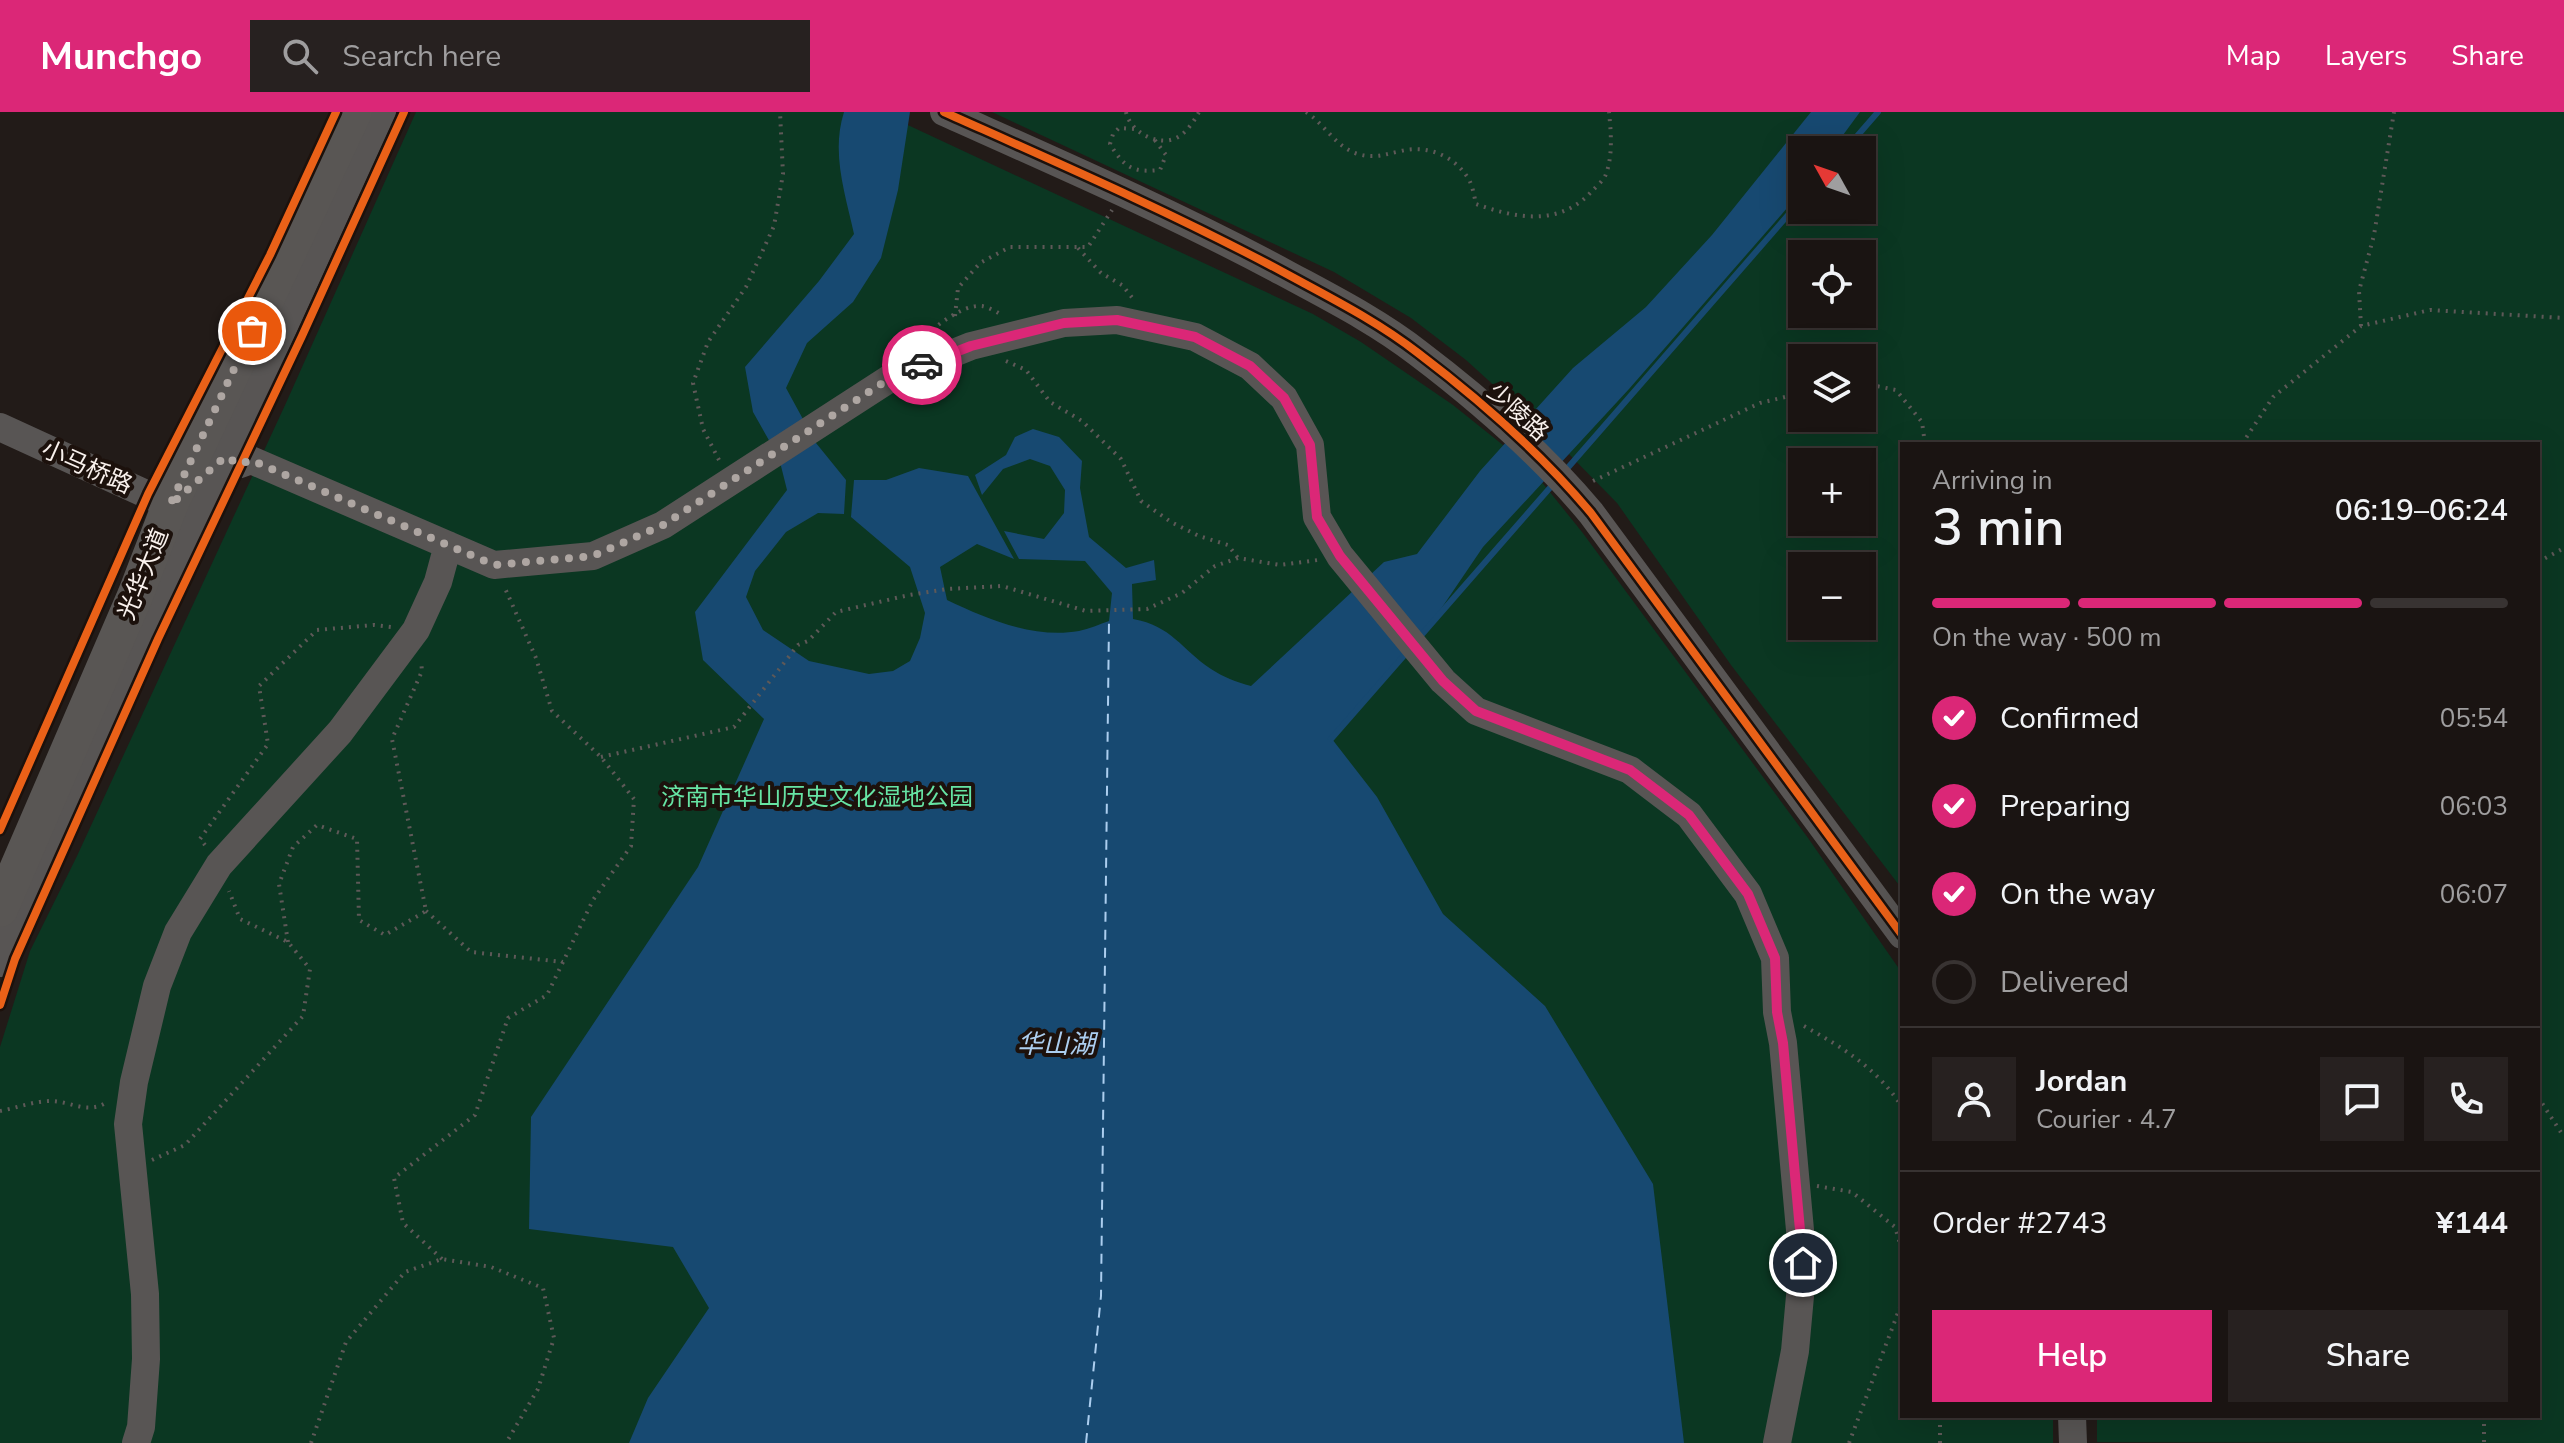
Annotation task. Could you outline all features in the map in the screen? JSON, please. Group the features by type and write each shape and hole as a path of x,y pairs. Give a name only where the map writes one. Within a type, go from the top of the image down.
{"main road":[{"name":"光华大道","path":"0,909 135,596 170,505 354,112"}],"street":[{"path":"0,963 49,841 238,458 382,112"},
{"name":"少陵路","path":"944,112 1216,236 1358,313 1417,352 1514,433 1572,490 1900,932"},
{"path":"238,458 494,565 593,556 663,525 889,379 971,346 1064,323 1117,320 1195,337 1250,366 1284,398 1310,445 1317,517 1340,556 1443,681 1476,711 1630,770 1689,815 1748,894 1775,958 1777,1012 1783,1043 1803,1263 1795,1351 1777,1443"},
{"name":"小马桥路","path":"0,427 170,505"},
{"path":"170,505 238,458"},
{"path":"136,1443 141,1427 145,1373 145,1307 128,1124 134,1082 157,986 178,932 219,865 340,732 416,630 438,582 448,545"},
{"path":"2072,1418 2073,1443"}],"path":[{"path":"730,480 703,429 693,383 708,342 746,287 774,226 783,174 780,112"},
{"path":"1126,112 1134,129"},
{"path":"1154,139 1166,155 1160,170 1143,172 1122,164 1110,144 1119,128 1134,129 1154,139 1175,140 1199,112"},
{"path":"1306,112 1333,139 1357,154 1380,157 1403,150 1428,148 1455,163 1468,177 1476,204 1528,218 1556,215 1584,200 1606,176 1611,138 1609,112"},
{"path":"2361,326 2359,291 2374,235 2394,112"},
{"path":"955,316 958,288 980,263 1010,247 1088,247 1103,227 1122,191"},
{"path":"1078,248 1101,273 1122,285 1134,299 1139,325"},
{"path":"2243,442 2273,397 2361,326 2430,310 2564,318"},
{"path":"971,346 1026,370 1050,402 1082,421 1121,459 1141,501 1171,522 1199,536 1228,545 1238,558"},
{"path":"1876,386 1896,390 1922,422 1925,442"},
{"path":"1572,490 1760,403 1788,396"},
{"path":"2540,561 2564,548"},
{"path":"601,757 734,727 798,645 808,641 836,612 947,589 1002,586 1086,611 1147,609 1182,593 1215,566 1238,558 1280,565 1340,556"},
{"path":"442,1259 403,1223 394,1178 475,1115 508,1018 547,995 593,900 631,846 634,799 601,757 552,711 536,658 494,565"},
{"path":"132,1169 185,1145 303,1016 310,969 288,942 240,919 219,865 200,839 268,744 259,686 317,630 374,625 416,630 422,671 392,739 426,911 471,952 563,962"},
{"path":"288,942 279,884 293,847 317,825 357,839 359,920 385,935 426,911"},
{"path":"1777,1012 1844,1048 1889,1086 1900,1104"},
{"path":"0,1111 51,1101 85,1108 102,1106 134,1082"},
{"path":"2540,1100 2564,1137"},
{"path":"1795,1182 1852,1192 1895,1227 1900,1243"},
{"path":"311,1443 346,1342 405,1272 442,1259 491,1267 543,1288 554,1338 538,1389 506,1443"},
{"path":"1849,1443 1900,1307"},
{"path":"1940,1418 1940,1443"},
{"path":"2484,1418 2484,1443"}],"green space":[{"name":"济南市华山历史文化湿地公园","path":"416,112 880,112 1313,314 1361,342 1453,405 1528,465 1582,532 1808,838 1900,970 1900,1418 2053,1418 2053,1443 0,1443 0,1047 30,951 286,403"},
{"path":"992,112 2564,112 2564,1443 2097,1442 2097,1418 2540,1418 2540,442 1900,442 1900,886 1731,665 1617,503 1563,448 1466,360 1411,318 1334,272"}],"water":[{"name":"华山湖","path":"844,112 910,112 898,190 881,258 853,302 807,343 786,388 816,443 846,480 844,514 818,513 786,532 755,571 746,597 763,630 809,661 869,674 893,671 910,661 920,638 925,613 910,567 851,517 854,480 886,480 919,468 968,476 1014,559 977,544 940,567 947,600 994,620 1028,630 1062,633 1109,621 1112,593 1085,561 1019,559 1004,531 1044,539 1064,513 1065,490 1050,466 1030,459 1003,469 982,495 975,475 1006,455 1015,437 1033,429 1059,437 1082,461 1080,488 1089,537 1126,568 1154,560 1156,580 1132,584 1133,619 1167,633 1216,672 1251,686 1384,562 1417,554 1480,471 1573,368 1646,307 1712,235 1788,141 1788,207 1629,389 1483,547 1428,628 1332,739 1377,797 1443,914 1545,1006 1653,1184 1684,1443 629,1443 648,1398 709,1308 673,1247 529,1229 531,1117 698,867 764,719 703,660 695,612 787,490 779,458 753,412 745,367 819,281 854,234 839,158"},
{"name":"华山湖","path":"1811,112 1860,112 1842,136 1792,136"}],"waterway":[{"path":"1857,136 1878,112"},
{"path":"1565,471 1788,215"},
{"path":"1418,639 1555,482"},
{"path":"1331,739 1408,651"}],"ferry route":[{"path":"1086,1443 1101,1296 1109,621"}],"cycle path":[{"path":"0,830 148,494 270,255 336,112"},
{"path":"0,1005 15,959 158,639 404,112"},
{"path":"944,112 1157,209 1335,300 1402,341 1487,408 1552,469 1591,513 1900,932"}],"way so far":[{"path":"252,331 170,505 225,457 240,464 251,460 494,565 593,556 663,525 889,379 922,365"}],"route":[{"path":"922,365 971,346 1064,323 1117,320 1195,337 1250,366 1284,398 1310,445 1317,517 1340,556 1443,681 1476,711 1630,770 1689,815 1748,894 1775,958 1777,1012 1783,1043 1803,1263"}]}
